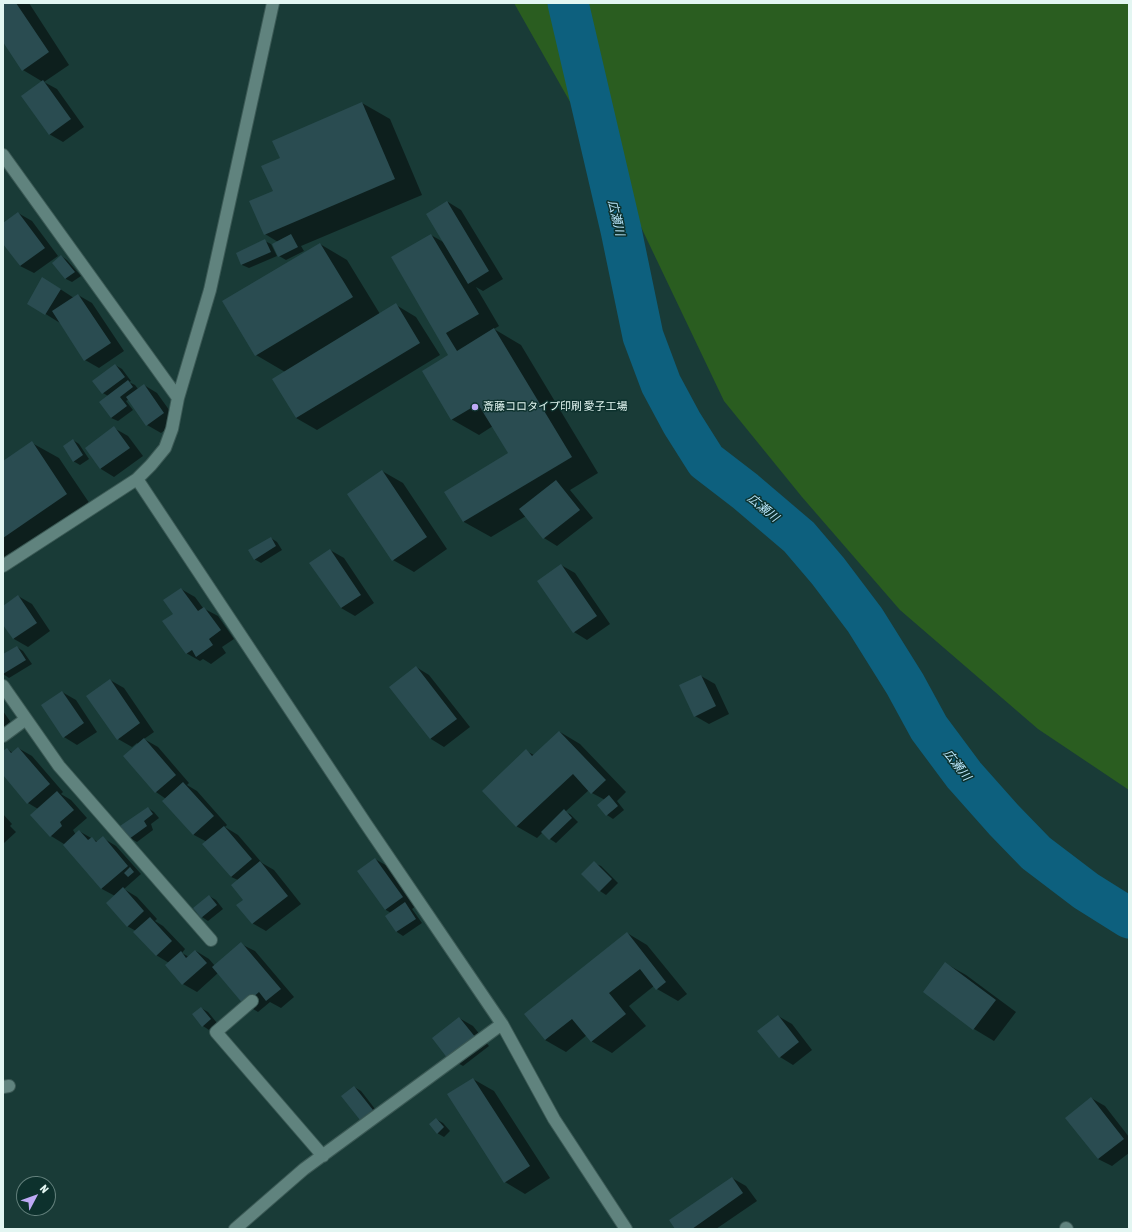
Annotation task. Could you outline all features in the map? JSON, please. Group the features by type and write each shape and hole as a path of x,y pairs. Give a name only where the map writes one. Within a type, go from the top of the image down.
{"street":[{"path":"3,566 137,479 165,448 172,429 178,398 210,290 273,3"},
{"path":"3,155 178,398"},
{"path":"137,479 366,824 502,1024 554,1119 626,1229"},
{"path":"3,686 59,766 211,940"},
{"path":"3,736 26,719"},
{"path":"252,1001 216,1032 323,1156"},
{"path":"235,1229 304,1169 502,1024"}],"green space":[{"path":"514,3 1129,3 1129,790 1038,729 900,610 802,497 724,401 641,227"}],"building":[{"path":"3,3 16,3 49,52 22,71 3,42"},
{"path":"43,80 71,119 49,135 21,96"},
{"path":"362,102 395,179 264,235 249,201 273,191 261,166 280,158 272,141"},
{"path":"447,201 489,271 468,284 426,214"},
{"path":"18,212 45,248 20,266 3,244 3,223"},
{"path":"291,234 298,247 278,257 272,244"},
{"path":"431,234 479,314 446,333 457,351 494,328 572,457 463,522 444,492 508,453 478,404 451,420 422,371 448,355 391,257"},
{"path":"265,239 271,252 241,265 236,253"},
{"path":"320,243 353,297 255,356 222,301"},
{"path":"61,255 75,272 65,279 52,263"},
{"path":"42,277 61,289 45,315 27,304"},
{"path":"78,294 111,343 84,361 52,311"},
{"path":"396,303 420,343 296,418 272,379"},
{"path":"115,364 125,377 102,394 92,381"},
{"path":"128,380 133,387 120,397 127,406 111,418 99,402"},
{"path":"144,384 164,413 146,426 126,397"},
{"path":"114,426 130,448 100,469 85,448"},
{"path":"73,439 83,455 73,462 63,446"},
{"path":"32,441 67,494 3,538 3,461"},
{"path":"382,470 427,537 392,561 347,494"},
{"path":"556,480 580,510 543,539 519,509"},
{"path":"271,537 276,546 254,560 248,550"},
{"path":"330,549 361,595 341,608 309,563"},
{"path":"561,564 597,616 573,633 537,581"},
{"path":"181,588 198,611 204,607 221,630 209,639 213,645 196,657 192,650 186,654 162,621 173,614 163,600"},
{"path":"18,595 37,623 13,639 3,625 3,606"},
{"path":"17,646 26,660 3,674 3,654"},
{"path":"416,666 457,719 430,739 389,687"},
{"path":"701,675 716,706 694,717 679,685"},
{"path":"110,679 140,723 117,740 86,696"},
{"path":"62,691 84,723 63,738 41,705"},
{"path":"559,731 606,780 591,794 573,774 516,827 482,791 526,749 532,756"},
{"path":"144,738 176,775 155,793 123,756"},
{"path":"18,747 50,784 27,804 3,775 3,751 7,748 11,753"},
{"path":"183,782 214,816 193,835 162,801"},
{"path":"57,791 74,810 60,822 62,826 50,837 30,815"},
{"path":"609,795 618,806 606,816 597,805"},
{"path":"148,807 153,814 144,821 147,826 129,839 120,826"},
{"path":"564,809 572,818 549,840 541,832"},
{"path":"224,826 252,859 231,877 202,844"},
{"path":"79,830 88,840 92,837 96,842 103,836 128,866 101,889 63,845"},
{"path":"375,858 403,897 385,910 357,871"},
{"path":"260,861 288,896 252,924 236,905 243,900 231,885"},
{"path":"594,861 612,879 599,892 581,874"},
{"path":"130,867 134,872 128,877 124,873"},
{"path":"123,887 144,911 127,927 106,903"},
{"path":"209,895 217,905 201,918 193,908"},
{"path":"405,902 416,919 396,932 385,916"},
{"path":"150,917 172,941 156,956 133,932"},
{"path":"627,932 666,982 656,990 640,969 609,993 626,1014 591,1042 572,1019 545,1040 524,1014"},
{"path":"241,942 281,989 266,1001 259,992 244,1005 212,967"},
{"path":"195,950 207,963 182,985 165,965 181,951 186,958"},
{"path":"945,962 996,1000 973,1030 923,992"},
{"path":"201,1007 211,1019 202,1027 192,1014"},
{"path":"778,1015 799,1042 779,1058 757,1031"},
{"path":"459,1017 476,1038 448,1059 432,1038"},
{"path":"473,1078 530,1166 504,1183 447,1094"},
{"path":"354,1086 373,1110 360,1120 341,1096"},
{"path":"1091,1097 1124,1139 1098,1159 1065,1118"},
{"path":"436,1118 444,1127 437,1134 429,1124"},
{"path":"732,1177 743,1193 692,1229 675,1229 669,1220"}],"waterway":[{"name":"広瀬川","path":"568,3 621,230 643,336 661,384 682,423 706,461 745,491 799,537 828,571 865,620 905,684 929,728 964,775 1004,820 1036,853 1086,891 1129,918"}],"place":[{"name":"斎藤コロタイプ印刷 愛子工場","path":"475,407"}]}
